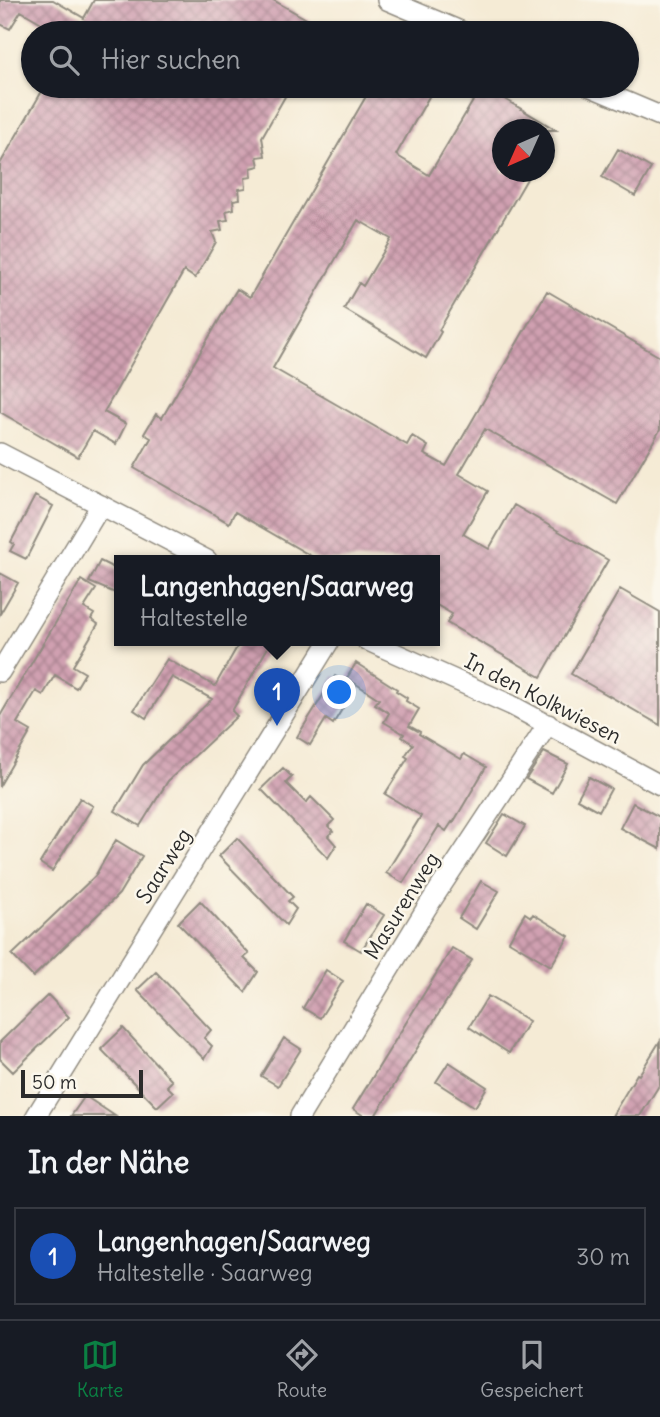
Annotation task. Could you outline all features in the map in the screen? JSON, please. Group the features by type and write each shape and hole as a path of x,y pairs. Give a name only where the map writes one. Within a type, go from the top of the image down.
{"street":[{"path":"387,0 437,21"},
{"path":"617,98 660,116"},
{"path":"0,453 197,555"},
{"path":"0,672 101,505"},
{"name":"Saarweg","path":"36,1116 326,646"},
{"name":"In den Kolkwiesen","path":"379,646 511,705 660,785"},
{"name":"Masurenweg","path":"300,1116 426,909 548,724"}],"building":[{"path":"0,0 53,0 84,18 94,0 273,0 310,21 38,21 21,11 10,29 0,24"},
{"path":"38,98 284,98 262,137 265,156 257,157 259,166 251,168 252,177 245,178 246,188 239,189 240,199 233,200 234,209 226,211 228,220 220,221 222,230 212,232 216,242 195,278 184,271 104,412 126,424 116,444 93,431 78,457 0,412 0,164"},
{"path":"365,98 428,98 396,155 429,175 473,98 503,98 538,119 492,119 492,182 525,182 439,330 441,332 426,358 344,309 359,283 363,286 391,239 358,220 273,368 407,445 412,436 428,446 424,454 446,466 547,291 660,357 660,430 617,504 485,429 459,474 488,491 463,534 489,549 514,505 608,560 541,677 447,623 452,614 440,607 440,555 309,555 235,512 229,523 134,468 151,438 144,434 156,414 162,418 237,289 250,297"},
{"path":"618,149 651,168 635,196 602,177"},
{"path":"35,496 53,506 26,559 10,551 14,544 11,542"},
{"path":"100,561 114,568 114,592 89,582"},
{"path":"0,573 18,583 0,614"},
{"path":"81,580 96,589 84,608 94,614 91,619 98,624 73,666 85,673 76,688 55,675 43,695 36,691 17,723 31,731 0,785 0,716"},
{"path":"620,589 660,612 660,725 571,674"},
{"path":"238,646 269,646 232,711 237,716 168,781 140,826 115,811 143,765 212,699 172,677 146,718 134,710 167,659 215,686"},
{"path":"356,663 397,689 396,691 407,698 406,701 419,709 409,726 420,732 419,734 461,759 464,754 486,767 453,823 446,831 439,826 403,883 386,873 421,816 385,794 408,758 405,756 413,744 402,737 404,734 384,722 389,713 375,704 379,699 347,678"},
{"path":"335,676 355,688 333,724 326,719 310,745 297,737"},
{"path":"544,752 568,764 552,793 526,779"},
{"path":"283,768 292,777 286,783 306,803 311,797 334,820 328,826 333,831 328,836 336,845 328,858 261,789"},
{"path":"589,777 611,789 599,811 577,799"},
{"path":"80,798 93,806 52,871 40,863"},
{"path":"633,803 660,817 660,849 620,828"},
{"path":"504,814 525,826 507,856 486,843"},
{"path":"237,838 293,897 288,901 296,909 286,925 219,856"},
{"path":"116,840 142,856 119,894 33,977 12,955 95,876"},
{"path":"481,881 499,891 476,929 459,918"},
{"path":"200,901 249,954 244,958 258,972 245,992 178,923"},
{"path":"366,904 384,915 361,951 344,941"},
{"path":"525,913 531,917 533,914 569,936 551,966 509,941"},
{"path":"452,948 472,960 375,1116 364,1116 353,1109"},
{"path":"326,970 343,981 320,1018 303,1008"},
{"path":"156,972 211,1030 204,1038 212,1046 204,1059 137,990"},
{"path":"48,995 69,1017 13,1072 0,1059 0,1042"},
{"path":"488,996 529,1021 509,1053 469,1027"},
{"path":"123,1028 172,1081 167,1086 173,1092 157,1107 101,1049"},
{"path":"284,1038 301,1049 278,1086 261,1076"},
{"path":"660,1041 660,1084 640,1116 612,1116 637,1074 639,1075"},
{"path":"449,1062 487,1087 475,1107 436,1082"},
{"path":"85,1096 115,1116 71,1116"}],"place":[{"name":"Langenhagen/Saarweg","path":"277,726"}]}
